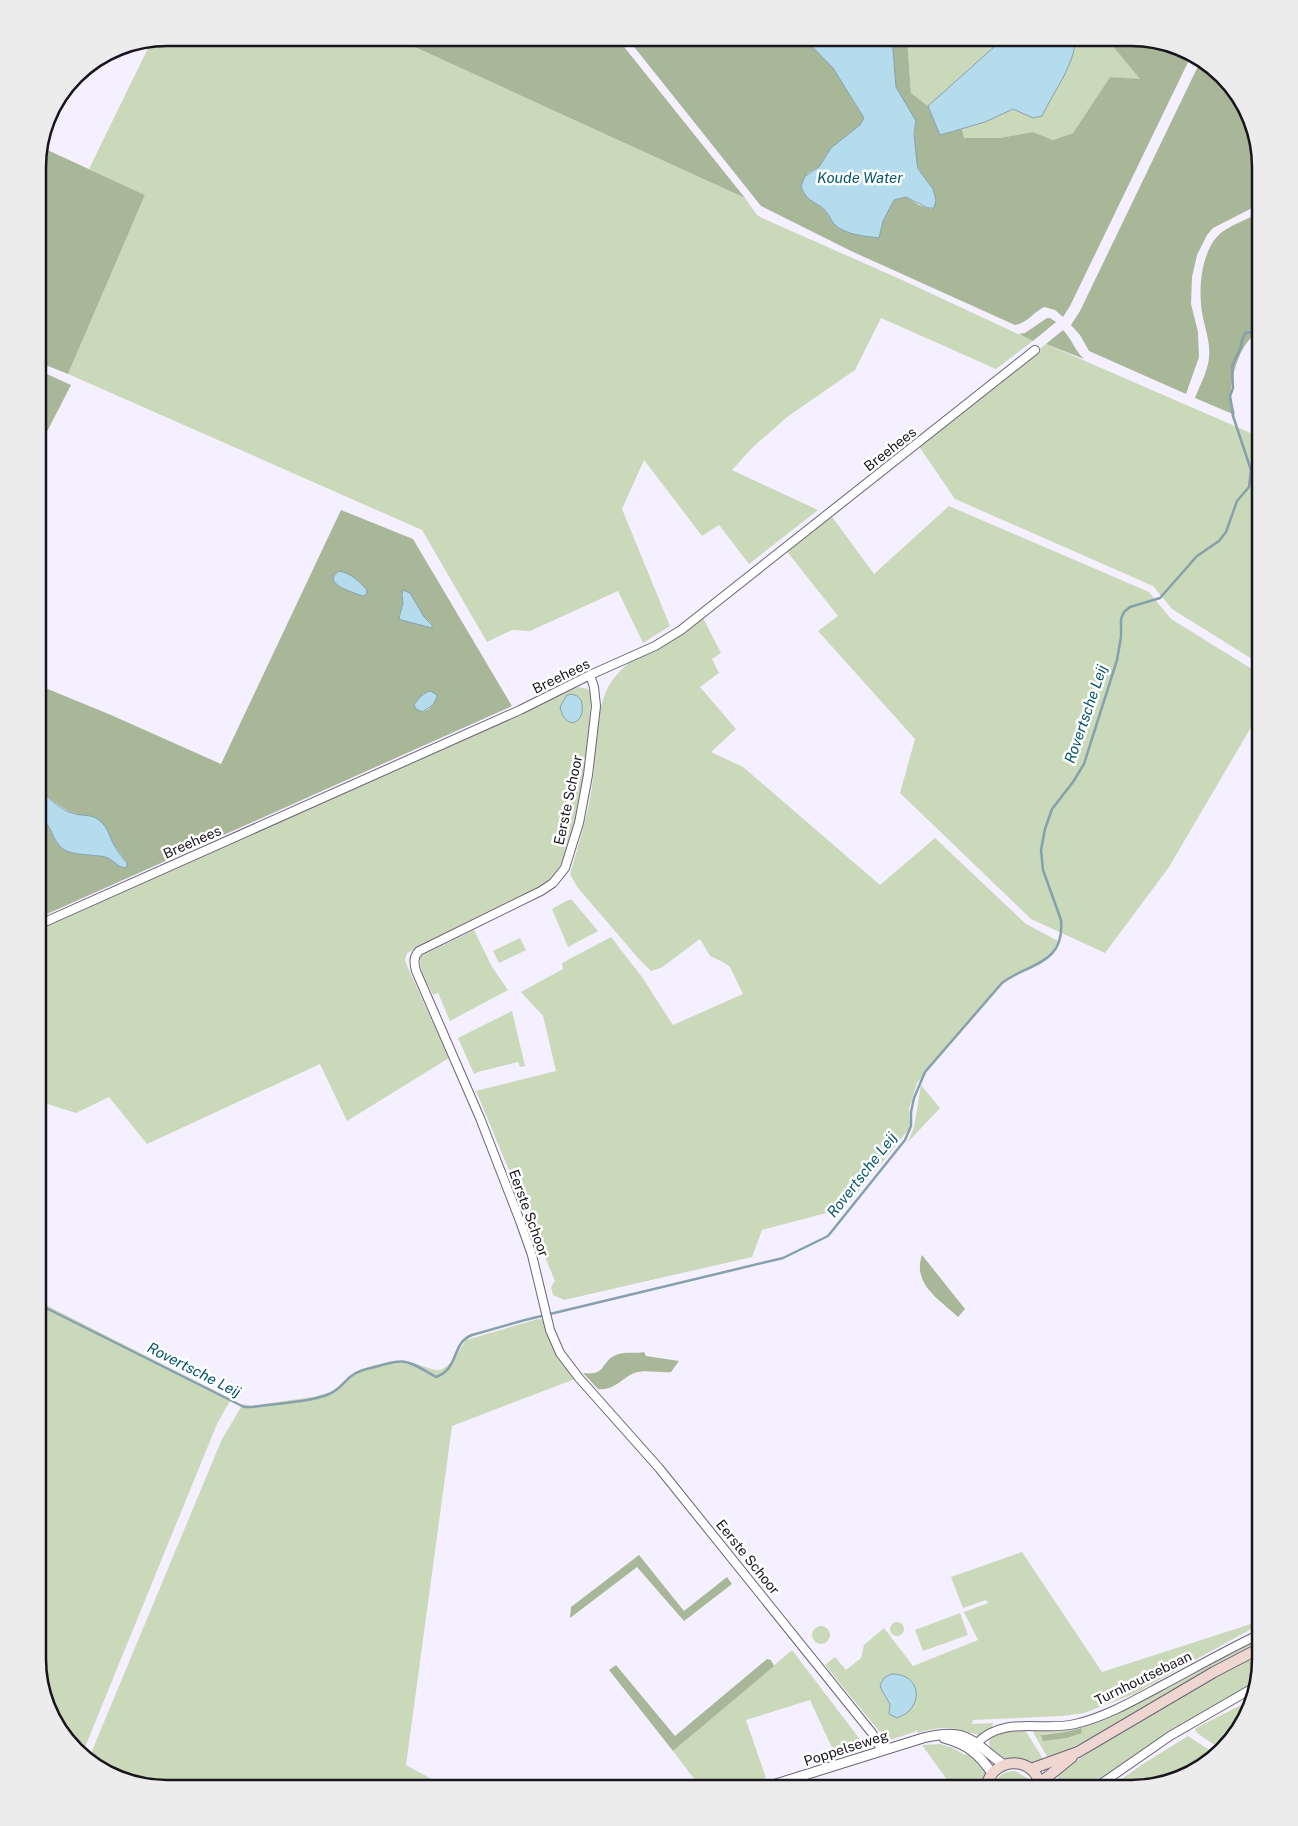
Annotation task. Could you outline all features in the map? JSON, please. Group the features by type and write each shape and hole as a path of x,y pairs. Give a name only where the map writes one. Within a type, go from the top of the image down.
{"main road":[{"name":"Turnhoutsebaan","path":"1031,1769 1078,1752 1214,1672 1252,1652"},
{"name":"Turnhoutsebaan","path":"1048,1780 1078,1752"},
{"path":"988,1780 992,1773 1004,1765 1018,1763 1031,1769 1037,1780"}],"street":[{"name":"Breehees","path":"46,921 520,710 590,675 655,646 681,630 1035,350"},
{"name":"Eerste Schoor","path":"590,675 594,687 596,706 588,776 579,823 565,868 553,883 541,891 419,950 415,955 416,971 480,1118 520,1221 532,1255 554,1341 569,1367 660,1468 872,1732 882,1751"},
{"name":"Turnhoutsebaan","path":"977,1743 986,1734 999,1728 1069,1725 1090,1719 1135,1700 1252,1638"},
{"path":"1107,1780 1170,1736 1248,1691"},
{"name":"Poppelseweg","path":"790,1780 948,1733 957,1734 977,1743 1004,1765"},
{"path":"939,1736 957,1741 971,1749 992,1773"}],"green space":[{"path":"413,46 745,198 757,215 762,218 1033,341 996,369 881,318 855,370 787,417 752,448 732,470 818,510 749,564 719,525 702,536 644,460 622,509 670,626 643,643 618,591 530,631 512,630 487,642 422,530 68,374 145,195 89,169 148,48"},
{"path":"413,46 624,46 745,198"},
{"path":"634,46 812,47 833,68 864,118 860,125 831,148 819,167 808,173 801,186 807,197 824,210 838,227 855,234 878,238 883,221 894,200 906,197 919,205 931,209 936,202 932,189 916,161 914,141 916,124 896,87 893,47 908,47 911,93 928,106 940,135 962,129 964,138 999,138 1033,132 1053,140 1073,133 1110,77 1140,79 1113,47 1155,49 1189,61 1063,317 1055,310 1044,307 1023,322 1015,325 851,251 761,206"},
{"path":"908,47 994,47 928,106 911,93"},
{"path":"1075,47 1113,47 1141,80 1110,77 1073,133 1053,140 1033,132 999,138 964,138 962,129 985,122 1013,109 1033,118 1042,116"},
{"path":"1198,67 1211,76 1227,93 1243,121 1251,151 1252,208 1213,228 1207,235 1197,255 1192,277 1191,304 1198,332 1199,357 1186,394 1089,351 1080,335 1071,325 1080,311"},
{"path":"47,150 145,195 68,374 47,366"},
{"path":"1252,216 1252,337 1242,350 1232,379 1231,396 1235,415 1195,398 1209,357 1209,344 1201,304 1202,275 1210,246 1226,229"},
{"path":"1047,318 1056,322 1033,341 1019,334 1025,333"},
{"path":"1063,330 1078,352 1084,359 1046,344"},
{"path":"1046,344 1252,434 1252,659 1172,609 1153,586 955,499 918,445"},
{"path":"47,374 71,385 47,432"},
{"path":"949,506 1149,592 1171,619 1252,669 1252,726 1169,867 1105,953 1031,919 900,793 915,739 818,631 838,616 785,549 830,514 874,574"},
{"path":"341,510 413,539 512,706 46,914 47,823 56,841 63,849 77,854 105,857 120,866 125,868 127,866 109,834 92,816 69,811 47,796 47,689 221,764","holes":["410,593 424,617 431,623 399,617 403,603 402,594","430,691 435,702 429,709 422,712 423,694"]},
{"path":"701,614 721,653 712,659 719,673 700,687 736,729 711,752 743,767 880,885 935,838 1026,924 1058,941 1047,957 1002,982 917,1083 909,1109 909,1129 845,1208 762,1230 752,1257 564,1300 553,1295 551,1287 555,1281 476,1091 556,1071 543,1016 521,992 563,969 562,963 611,937 642,977 673,1025 743,994 730,967 710,956 700,939 661,968 651,971 578,888 570,874 589,803 599,719 606,692 612,681 630,661"},
{"path":"578,687 588,689 591,696 581,794 568,845 560,866 550,882 407,953 405,960 408,968 449,1058 347,1121 320,1064 147,1144 109,1097 76,1113 46,1104 46,926"},
{"path":"568,900 572,900 598,931 568,947 552,909"},
{"path":"474,930 492,967 508,990 450,1021 438,993 433,995 424,976 420,966 421,956"},
{"path":"520,938 526,950 499,963 493,951"},
{"path":"512,1011 525,1066 520,1067 518,1062 474,1074 458,1038"},
{"path":"921,1085 940,1108 908,1142 914,1127"},
{"path":"922,1255 965,1309 958,1317 924,1283 920,1265"},
{"path":"46,1305 231,1399 217,1424 85,1747 71,1733 62,1719 55,1705 47,1675"},
{"path":"538,1319 544,1319 552,1347 575,1379 452,1426 406,1765 432,1779 159,1779 128,1773 113,1767 93,1755 91,1753 222,1439 243,1404 251,1406 329,1393 339,1387 348,1377 374,1365 409,1362 441,1370 451,1363 466,1340"},
{"path":"644,1352 646,1356 679,1361 671,1372 647,1371 634,1373 613,1386 604,1389 598,1389 583,1373 600,1370 607,1361 616,1355"},
{"path":"1022,1552 1102,1672 1252,1624 1252,1628 1134,1694 1084,1713 1063,1716 973,1720 972,1724 993,1723 992,1728 978,1735 948,1728 918,1733 917,1731 887,1741 825,1665 835,1657 846,1670 861,1658 864,1645 884,1628 913,1666 978,1640 964,1612 988,1603 986,1600 963,1608 951,1577"},
{"path":"639,1555 684,1611 727,1577 732,1584 684,1621 637,1567 570,1618 571,1607"},
{"path":"960,1613 968,1635 923,1651 915,1630"},
{"path":"897,1622 902,1624 904,1629 902,1634 897,1636 892,1634 890,1629 892,1624"},
{"path":"821,1626 827,1629 830,1635 827,1641 821,1644 815,1641 812,1635 815,1629"},
{"path":"1252,1641 1252,1647 1049,1760 1033,1732 1035,1729 1072,1728","holes":["1080,1728 1082,1733 1067,1738 1043,1740 1042,1734 1065,1732"]},
{"path":"792,1650 862,1742 833,1750 810,1700 746,1720 766,1778 761,1780 695,1780 673,1751"},
{"path":"1252,1657 1248,1688 1125,1764 1102,1780 1058,1780 1057,1774 1106,1741"},
{"path":"767,1659 771,1660 774,1666 673,1751 609,1670 616,1665 675,1736"},
{"path":"1243,1704 1227,1733 1215,1745 1197,1733 1195,1729"},
{"path":"1081,1728 1082,1733 1067,1738 1043,1741 1041,1735 1065,1732"},
{"path":"1025,1730 1045,1762 1040,1765 1017,1763 995,1755 989,1742 995,1735 1004,1731"},
{"path":"1188,1736 1210,1750 1191,1764 1162,1776 1147,1779 1120,1780"},
{"path":"940,1744 953,1748 965,1755 970,1752 985,1770 984,1780 947,1780 922,1745"},
{"path":"1015,1771 1028,1780 997,1780 1007,1772"}],"water":[{"name":"Koude Water","path":"812,47 893,47 896,87 916,121 914,134 918,169 933,189 936,200 934,208 928,208 906,197 894,200 883,221 879,238 855,234 838,228 825,210 805,195 801,186 805,176 819,167 831,148 860,125 864,118 833,68"},
{"path":"994,47 1074,47 1063,78 1042,116 1033,118 1013,109 985,122 940,135 928,106"},
{"path":"339,571 358,581 367,590 366,595 353,593 336,584 334,576"},
{"path":"403,590 410,593 424,617 432,625 432,628 399,618 403,603"},
{"path":"430,691 436,694 437,697 433,705 422,712 416,709 414,705 417,701"},
{"path":"572,694 581,700 582,708 582,714 575,722 567,720 560,707 567,695"},
{"path":"47,796 65,810 96,818 106,828 127,866 125,868 117,865 105,857 72,853 63,849 56,841 47,823"},
{"path":"891,1674 906,1677 912,1682 916,1693 916,1700 913,1706 907,1713 897,1718 889,1714 890,1704 880,1685 884,1678"}],"waterway":[{"name":"Rovertsche Leij","path":"46,1308 244,1407 253,1407 320,1397 335,1391 350,1377 359,1372 395,1362 413,1364 436,1377 449,1368 461,1344 472,1335 525,1320 783,1258 828,1236 905,1140 911,1126 914,1098 925,1072 1002,983 1051,955 1057,946 1061,935 1061,920 1043,870 1041,850 1045,829 1052,809 1084,764 1117,660 1121,637 1121,619 1124,612 1130,607 1160,598 1197,556 1219,541 1226,532 1237,501 1249,487 1251,470 1233,416 1230,396 1233,388 1232,366 1245,333 1252,332"}]}
